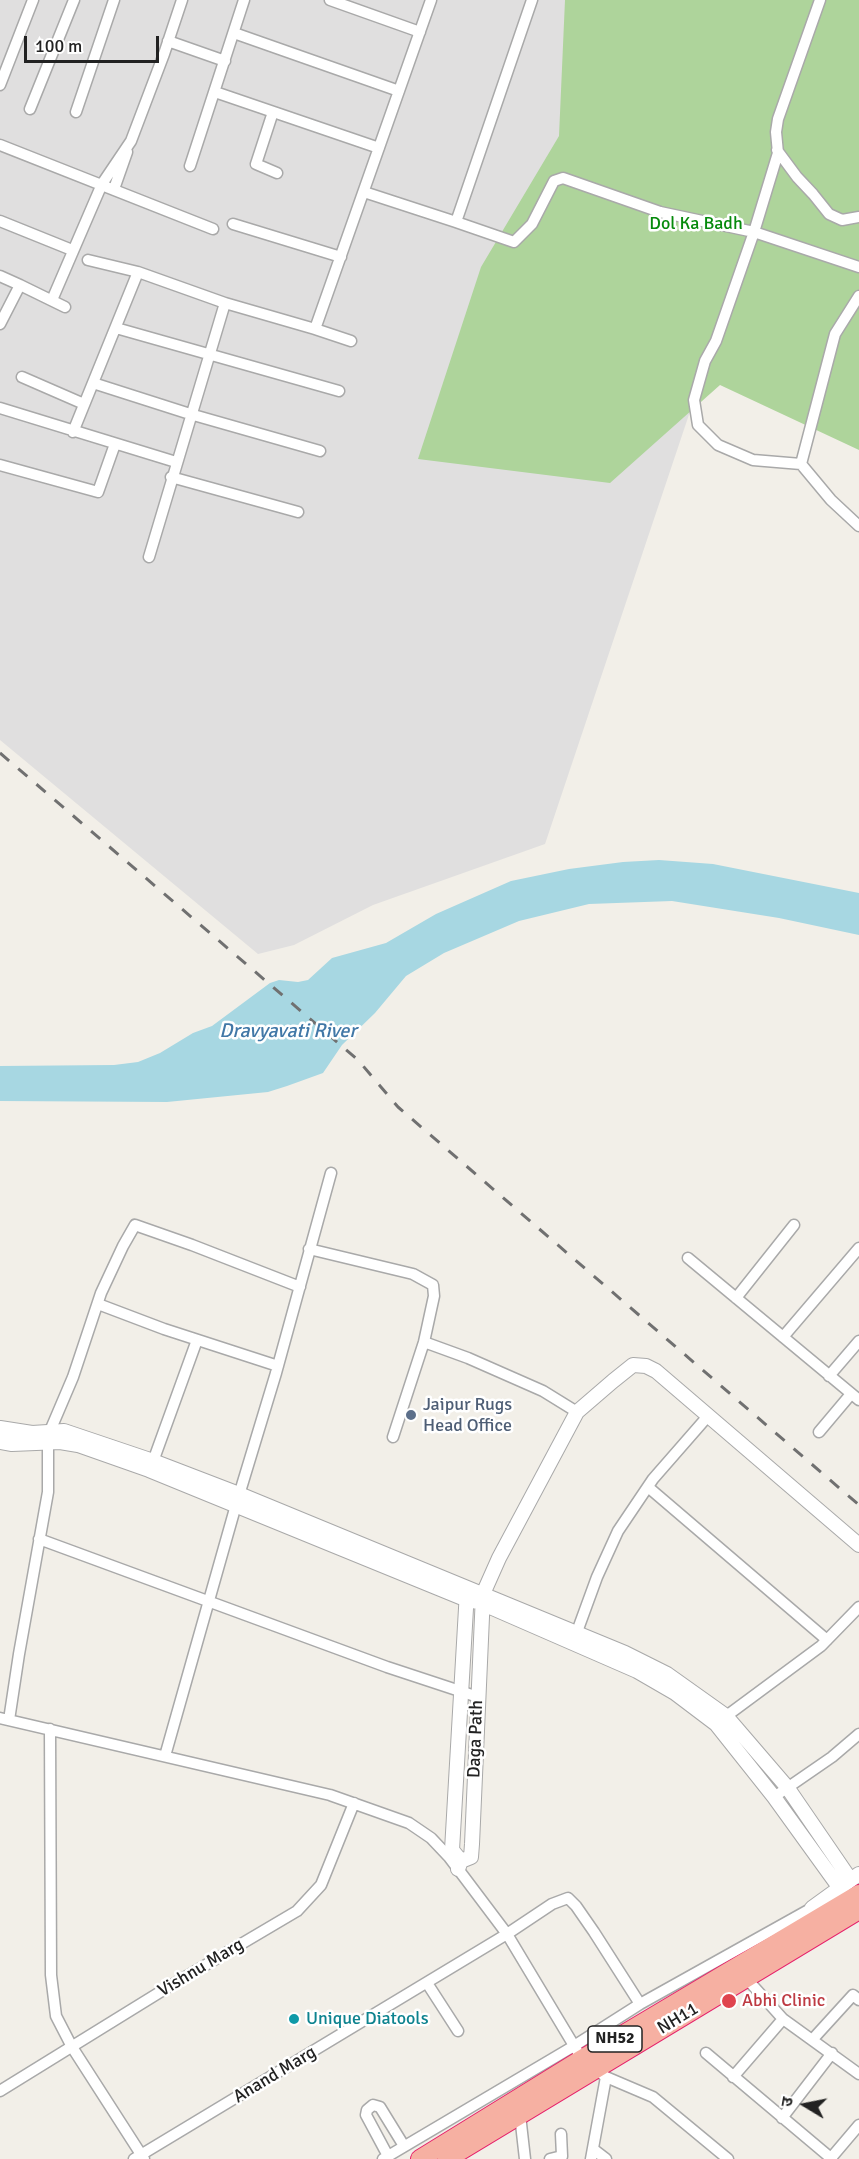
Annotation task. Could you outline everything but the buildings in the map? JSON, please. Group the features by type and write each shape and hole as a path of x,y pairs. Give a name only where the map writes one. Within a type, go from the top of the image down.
{"highway":[{"name":"NH52","path":"420,2159 590,2063 813,1922 852,1883"},
{"name":"NH52","path":"813,1922 859,1910"},
{"name":"NH11","path":"447,2159 520,2115 590,2063 746,1978 813,1922"}],"street":[{"path":"0,85 33,0"},
{"path":"30,109 74,0"},
{"path":"76,112 114,0"},
{"path":"114,189 182,0"},
{"path":"190,166 244,0"},
{"path":"330,0 420,32"},
{"path":"315,329 431,0"},
{"path":"456,222 532,0"},
{"path":"820,0 778,119 777,150 773,172 716,341 705,361 694,400 698,425 717,446 753,460 801,464 831,500 859,526"},
{"path":"234,33 399,91"},
{"path":"168,41 225,61"},
{"path":"215,92 379,148"},
{"path":"273,112 256,164 277,172"},
{"path":"52,300 102,184 131,141"},
{"path":"0,145 213,229"},
{"path":"777,150 829,214 842,220 859,217"},
{"path":"364,192 514,242 532,224 554,181 563,178 660,212 754,232 859,267"},
{"path":"0,221 72,250"},
{"path":"233,224 341,257"},
{"path":"88,260 138,272 225,303 351,341"},
{"path":"73,432 138,272"},
{"path":"0,276 65,307"},
{"path":"0,324 20,285"},
{"path":"801,464 835,334 859,296"},
{"path":"149,557 171,477 225,303"},
{"path":"116,328 339,391"},
{"path":"22,377 84,404"},
{"path":"93,383 190,414 320,451"},
{"path":"0,408 176,462"},
{"path":"0,465 98,492 115,444"},
{"path":"171,477 298,512"},
{"path":"165,1756 278,1366 331,1173"},
{"path":"300,1287 135,1225 123,1246 98,1304 49,1437 48,1492 5,1719 330,1795 409,1823 431,1838 460,1865"},
{"path":"736,1298 794,1225"},
{"path":"783,1337 859,1248"},
{"path":"309,1249 412,1274 433,1285 434,1296 424,1342 393,1437"},
{"path":"688,1258 855,1397 819,1432"},
{"path":"98,1304 278,1366"},
{"path":"151,1466 197,1340"},
{"path":"829,1376 859,1341"},
{"path":"424,1342 468,1358 543,1391 577,1412"},
{"path":"482,1599 498,1558 577,1412 633,1365 646,1366 656,1371 859,1545"},
{"path":"574,1638 618,1531 648,1487 708,1416"},
{"path":"0,1428 78,1444 151,1466 482,1599 574,1638 637,1671 721,1720 787,1787 852,1883"},
{"path":"0,1442 12,1444 49,1437"},
{"path":"648,1487 827,1640"},
{"path":"39,1539 478,1697"},
{"path":"466,1593 452,1850 590,2063 653,2097 720,2157"},
{"name":"Daga Path","path":"460,1865 471,1857 482,1599"},
{"path":"721,1720 827,1640 859,1607"},
{"path":"721,1720 774,1797 852,1883"},
{"path":"50,1729 51,1975 56,2016 72,2047 140,2158"},
{"path":"774,1797 832,1757 859,1734"},
{"name":"Vishnu Marg","path":"0,2091 297,1911 321,1885 354,1803"},
{"name":"Anand Marg","path":"140,2158 507,1934 552,1904 568,1898 594,1932 640,2004"},
{"path":"404,2146 380,2107 373,2105 367,2109 366,2115 386,2157 404,2146 590,2063 640,2004 813,1922 833,1934 859,1921"},
{"path":"746,1978 783,2019 859,2074"},
{"path":"427,1983 458,2031"},
{"path":"812,2040 857,1994"},
{"path":"734,2077 783,2019"},
{"path":"782,2118 832,2053"},
{"path":"706,2054 832,2158 859,2126"},
{"path":"590,2063 592,2154 606,2159"},
{"path":"520,2115 525,2159"},
{"path":"550,2159 562,2156 561,2134"}],"shaded area":[{"path":"0,0 828,0 545,844 373,905 294,945 258,954 0,740"}],"green space":[{"name":"Dol Ka Badh","path":"565,0 859,0 859,450 720,385 610,483 418,459 481,267 559,136"}],"water":[{"name":"Dravyavati River","path":"659,860 713,864 859,893 859,935 779,918 672,901 589,904 519,921 444,953 406,976 375,1013 342,1045 323,1073 287,1086 268,1092 167,1102 0,1101 0,1066 114,1065 138,1062 160,1053 193,1033 212,1026 270,983 279,980 298,982 308,980 332,958 386,943 436,914 511,881 569,869"}],"railway":[{"path":"0,753 358,1060 398,1107 859,1505"}],"place":[{"name":"Jaipur Rugs Head Office","path":"411,1415"},
{"name":"Abhi Clinic","path":"729,2001"},
{"name":"Unique Diatools","path":"294,2019"}]}
